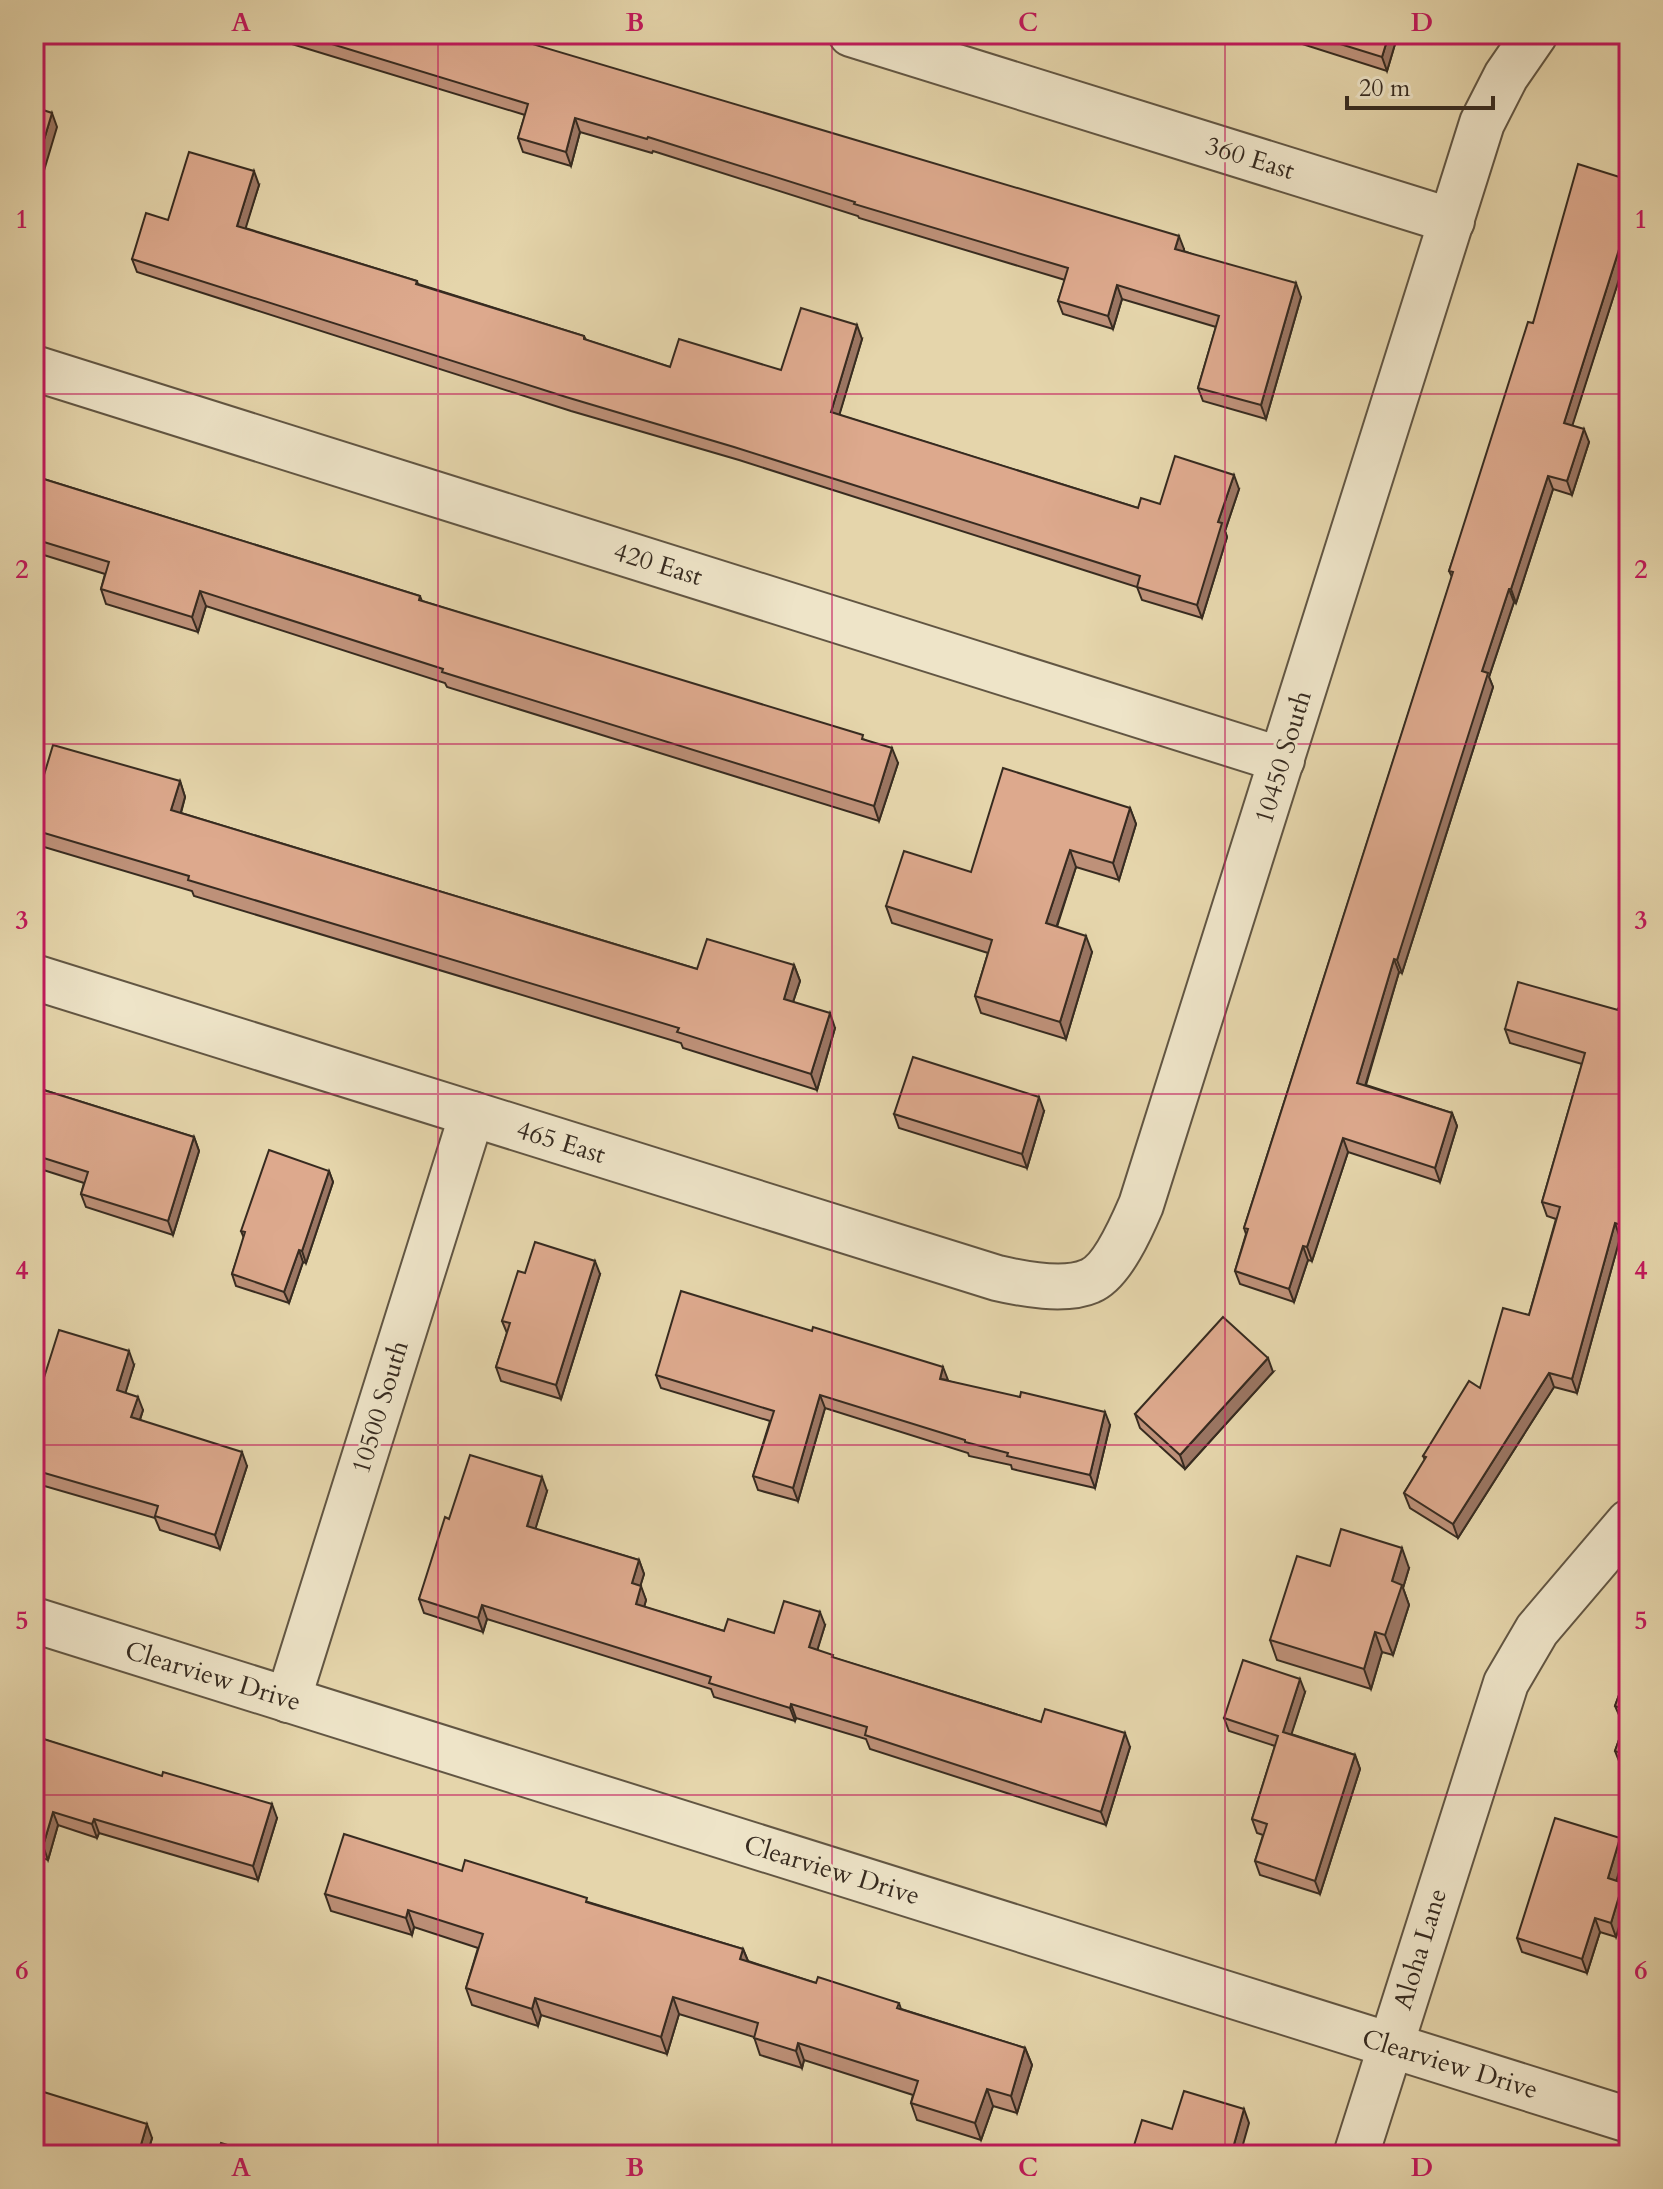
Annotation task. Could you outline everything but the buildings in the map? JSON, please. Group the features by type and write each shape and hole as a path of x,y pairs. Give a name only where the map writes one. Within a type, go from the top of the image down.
{"street":[{"name":"360 East","path":"851,34 1452,221"},
{"path":"1452,221 1482,123 1506,76 1535,34"},
{"name":"10450 South","path":"1091,1281 1129,1234 1141,1205 1452,221"},
{"name":"420 East","path":"34,368 1282,760"},
{"name":"465 East","path":"34,977 997,1278 1028,1285 1091,1281"},
{"name":"10500 South","path":"288,1700 472,1114"},
{"name":"Aloha Lane","path":"1356,2155 1506,1683 1537,1630 1629,1522"},
{"name":"Clearview Drive","path":"34,1620 1629,2120"}]}
